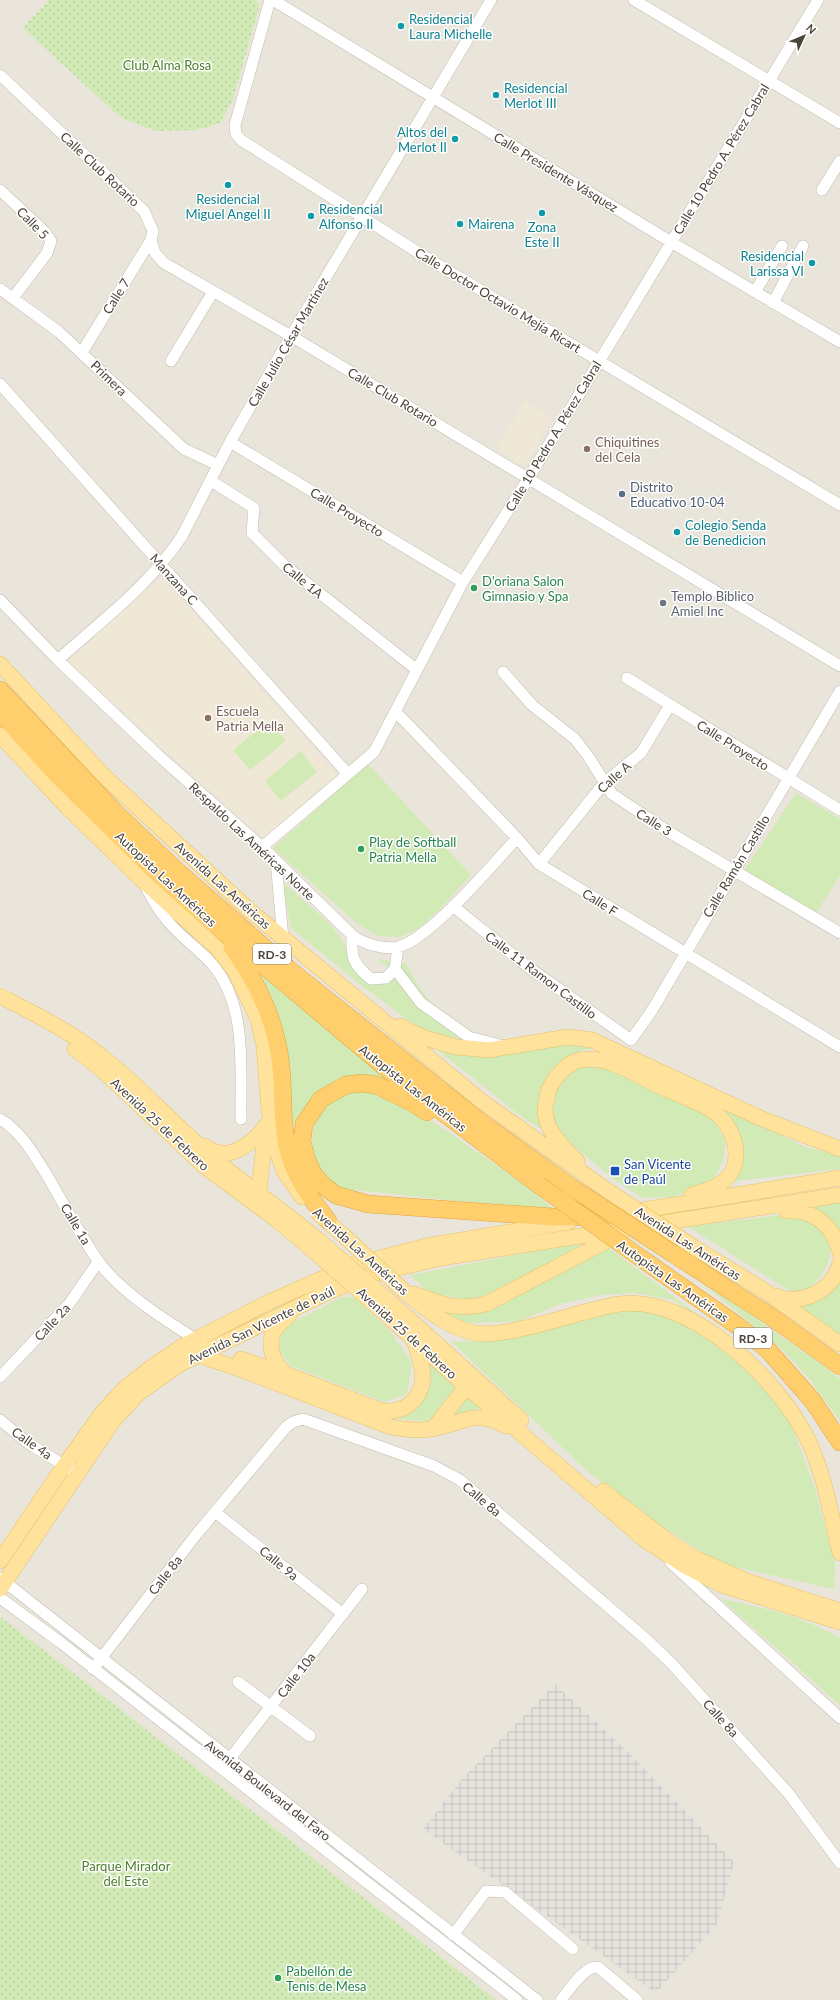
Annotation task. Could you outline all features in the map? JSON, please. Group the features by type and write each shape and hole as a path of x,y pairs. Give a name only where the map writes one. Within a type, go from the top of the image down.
{"highway":[{"name":"Autopista Las Américas","path":"0,690 116,813 176,870 291,971 483,1124 571,1187 770,1316 837,1362"},
{"name":"Autopista Las Américas","path":"0,712 63,781 158,874 206,917 399,1079 539,1185 642,1260 738,1326 768,1350 813,1401 840,1442"},
{"path":"206,917 244,963 268,1011 276,1036 281,1067 287,1149 294,1169 309,1196 328,1221"},
{"path":"539,1185 413,1103 376,1085 362,1083 346,1085 321,1099 304,1124 302,1140 309,1164 314,1175 324,1186 336,1195 368,1204 403,1207 553,1217 607,1216"}],"main road":[{"name":"Avenida Las Américas","path":"0,664 104,776 283,939 480,1100 608,1191 765,1292 840,1344"},
{"name":"Avenida Las Américas","path":"0,735 67,807 139,877 218,949 235,971 258,1019 264,1046 269,1111 278,1155 285,1173 304,1201 404,1291 435,1316 468,1332 492,1334 511,1331 596,1308 621,1304 643,1304 657,1306 686,1316 755,1367 790,1409 808,1441 817,1463 840,1553"},
{"path":"322,972 404,1029 425,1038 456,1047 489,1050 567,1037 592,1040 760,1118 840,1150"},
{"name":"Avenida 25 de Febrero","path":"0,997 60,1026 101,1055 258,1199 319,1248 382,1303 470,1382 529,1439 645,1540 685,1566 722,1585 838,1616"},
{"name":"Avenida 25 de Febrero","path":"0,997 38,1022 101,1069 204,1166 258,1199"},
{"path":"608,1191 558,1141 550,1128 545,1111 550,1086 568,1065 579,1060 603,1059 716,1113 731,1131 735,1139 735,1164 729,1176 718,1185 662,1206"},
{"path":"258,1199 265,1128 269,1111"},
{"path":"179,1126 208,1149 219,1153 239,1150 258,1136 265,1128"},
{"name":"Avenida San Vicente de Paúl","path":"2,1583 102,1413 124,1389 149,1368 189,1342 269,1302 353,1265 426,1246 662,1206 840,1178"},
{"name":"Avenida San Vicente de Paúl","path":"0,1561 70,1469 112,1420 139,1393 162,1375 204,1352 369,1275 434,1259 840,1195"},
{"path":"707,1217 796,1210 807,1212 818,1219 830,1231 838,1245 840,1253"},
{"path":"404,1291 454,1308 469,1308 486,1304 634,1227"},
{"path":"765,1292 782,1298 794,1300 817,1294 833,1279 840,1263"},
{"name":"Avenida 25 de Febrero","path":"382,1303 414,1340 470,1382 602,1490 672,1544 696,1558 747,1581 838,1616"},
{"path":"288,1375 280,1369 272,1355 271,1341 278,1326 296,1308"},
{"path":"204,1352 288,1375 382,1411 392,1412 405,1408 419,1394 423,1387 424,1375 414,1340"},
{"path":"204,1352 237,1368 392,1427 412,1431 432,1429 469,1418 489,1418 529,1439"},
{"path":"432,1429 470,1382"}],"street":[{"name":"Calle Doctor Octavio Mejía Ricart","path":"270,0 235,125 236,134 241,140 429,259 840,505"},
{"name":"Calle Presidente Vásquez","path":"273,0 671,242 840,342"},
{"name":"Calle Julio César Martínez","path":"58,660 162,565 182,536 211,481 218,464 291,336 491,0"},
{"path":"634,0 840,123"},
{"name":"Calle 10 Pedro A. Pérez Cabral","path":"262,846 374,752 463,582 528,479 768,80 818,0"},
{"name":"Calle Club Rotario","path":"0,75 144,211 153,231 151,240 155,253 164,263 291,336 840,666"},
{"path":"822,190 840,161"},
{"name":"Calle 5","path":"0,190 45,232 51,241 47,253 13,298"},
{"name":"Calle 7","path":"82,352 151,240"},
{"path":"755,292 782,246"},
{"path":"773,303 803,246"},
{"name":"Primera","path":"0,289 57,330 184,449 218,464"},
{"path":"171,361 213,292"},
{"name":"Manzana C","path":"0,384 348,774"},
{"name":"Calle Proyecto","path":"230,442 463,582"},
{"name":"Calle 1A","path":"211,481 253,507 252,533 284,565 417,670"},
{"name":"Respaldo Las Américas Norte","path":"0,600 58,660 159,756 262,846 352,935 362,941 382,947 398,947 414,940 453,906 517,838"},
{"name":"Calle 3","path":"503,672 532,705 575,739 605,782 610,792 624,804 840,933"},
{"name":"Calle Proyecto","path":"627,678 840,810"},
{"name":"Calle Ramón Castillo","path":"632,1040 651,1012 840,691"},
{"name":"Calle A","path":"539,864 605,782 641,753 670,705"},
{"name":"Calle F","path":"396,712 517,838 539,864 684,954 840,1047"},
{"path":"276,861 283,939"},
{"path":"139,877 163,916 213,964 226,985 235,1009 239,1029 241,1119"},
{"name":"Calle 11 Ramon Castillo","path":"453,906 528,967 632,1040"},
{"path":"352,935 352,951 357,968 371,979 386,978 396,969"},
{"path":"398,947 396,969 421,1003 469,1037 507,1047"},
{"name":"Calle 1a","path":"0,1119 9,1124 30,1147 98,1262 117,1282 164,1319 189,1342 204,1352"},
{"name":"Calle 2a","path":"0,1377 69,1304 98,1262"},
{"name":"Calle 8a","path":"93,1670 215,1512 286,1427 293,1422 303,1419 434,1466 460,1480 646,1639 672,1664 789,1794 840,1863"},
{"name":"Calle 4a","path":"0,1420 28,1442 70,1469"},
{"name":"Calle 9a","path":"215,1512 343,1614"},
{"path":"645,1540 840,1718"},
{"name":"Avenida Boulevard del Faro","path":"2,1583 102,1658 229,1760 537,2000"},
{"name":"Calle 10a","path":"229,1760 362,1589"},
{"name":"Avenida Boulevard del Faro","path":"0,1598 518,2000"},
{"path":"238,1682 310,1736"},
{"path":"346,1867 354,1857"},
{"path":"453,1935 486,1891 505,1892 574,1949"},
{"path":"561,2000 587,1969 593,1966 598,1967 638,2000"}],"shaded area":[{"path":"0,0 840,0 840,2000 0,2000"},
{"path":"525,401 553,418 524,466 496,449"},
{"name":"Escuela Patria Mella","path":"162,577 337,775 263,838 67,662"},
{"path":"555,1684 628,1752 734,1862 717,1924 656,1993 423,1829 463,1778"}],"green space":[{"name":"Club Alma Rosa","path":"49,0 253,0 260,4 233,99 220,123 196,130 157,131 121,118 23,28"},
{"path":"269,721 286,741 250,770 233,750"},
{"path":"301,751 317,772 281,801 265,781"},
{"name":"Play de Softball Patria Mella","path":"368,764 471,875 439,910 418,929 400,937 377,936 358,924 273,848"},
{"path":"796,793 840,819 840,876 814,916 744,871"},
{"path":"282,881 331,925 365,972 381,976 394,972 377,959 406,963 425,995 449,1022 468,1040 431,1033 408,1020 361,985 291,928"},
{"path":"260,972 408,1090 368,1076 299,1120 294,1126 269,999"},
{"path":"426,1041 567,1041 600,1048 579,1052 557,1065 549,1073 540,1093 539,1116 542,1129 526,1120"},
{"path":"602,1063 710,1116 725,1140 724,1158 715,1177 701,1186 673,1197 642,1198 611,1177 556,1131 551,1110 555,1086 572,1069"},
{"path":"363,1088 401,1103 447,1131 520,1182 557,1212 338,1188 318,1165 314,1157 312,1138 314,1129 321,1112 334,1099"},
{"path":"713,1100 805,1147 840,1156 840,1169 736,1181 720,1187 739,1167"},
{"path":"840,1200 840,1241 805,1208"},
{"path":"800,1213 822,1232 828,1242 830,1251 829,1260 824,1270 805,1292 790,1291 687,1226"},
{"path":"594,1240 493,1294 465,1299 443,1295 427,1291 410,1275"},
{"path":"609,1248 706,1321 673,1300 635,1293 601,1295 560,1304 519,1321 476,1323 456,1321 438,1309 464,1313"},
{"path":"689,1272 821,1364 840,1379 840,1421 811,1381 784,1351"},
{"path":"840,1275 840,1335 800,1307 818,1299"},
{"path":"342,1297 354,1297 390,1331 412,1363 407,1394 385,1402 291,1366 277,1347 279,1333 297,1320"},
{"path":"636,1310 681,1320 712,1342 757,1378 789,1419 814,1485 835,1565 834,1589 722,1564 666,1529 588,1472 452,1342 509,1339 583,1317"},
{"path":"427,1360 479,1408 443,1421 397,1419 419,1402 428,1391 431,1374"},
{"path":"721,1599 782,1614 812,1624 840,1638 840,1705"},
{"name":"Parque Mirador del Este","path":"0,1617 2,1618 496,2000 0,2000"}],"place":[{"name":"Residencial Laura Michelle","path":"401,26"},
{"name":"Residencial Merlot III","path":"496,95"},
{"name":"Altos del Merlot II","path":"455,139"},
{"name":"Residencial Miguel Angel II","path":"228,185"},
{"name":"Zona Este II","path":"542,213"},
{"name":"Residencial Alfonso II","path":"311,216"},
{"name":"Mairena","path":"460,224"},
{"name":"Residencial Larissa VI","path":"812,263"},
{"name":"Chiquitines del Cela","path":"587,449"},
{"name":"Distrito Educativo 10-04","path":"622,494"},
{"name":"Colegio Senda de Benedicion","path":"677,532"},
{"name":"D'oriana Salon Gimnasio y Spa","path":"474,588"},
{"name":"Templo Biblico Amiel Inc","path":"663,603"},
{"name":"Escuela Patria Mella","path":"208,718"},
{"name":"Play de Softball Patria Mella","path":"361,849"},
{"name":"San Vicente de Paúl","path":"615,1171"},
{"name":"Pabellón de Tenis de Mesa","path":"278,1978"}]}
